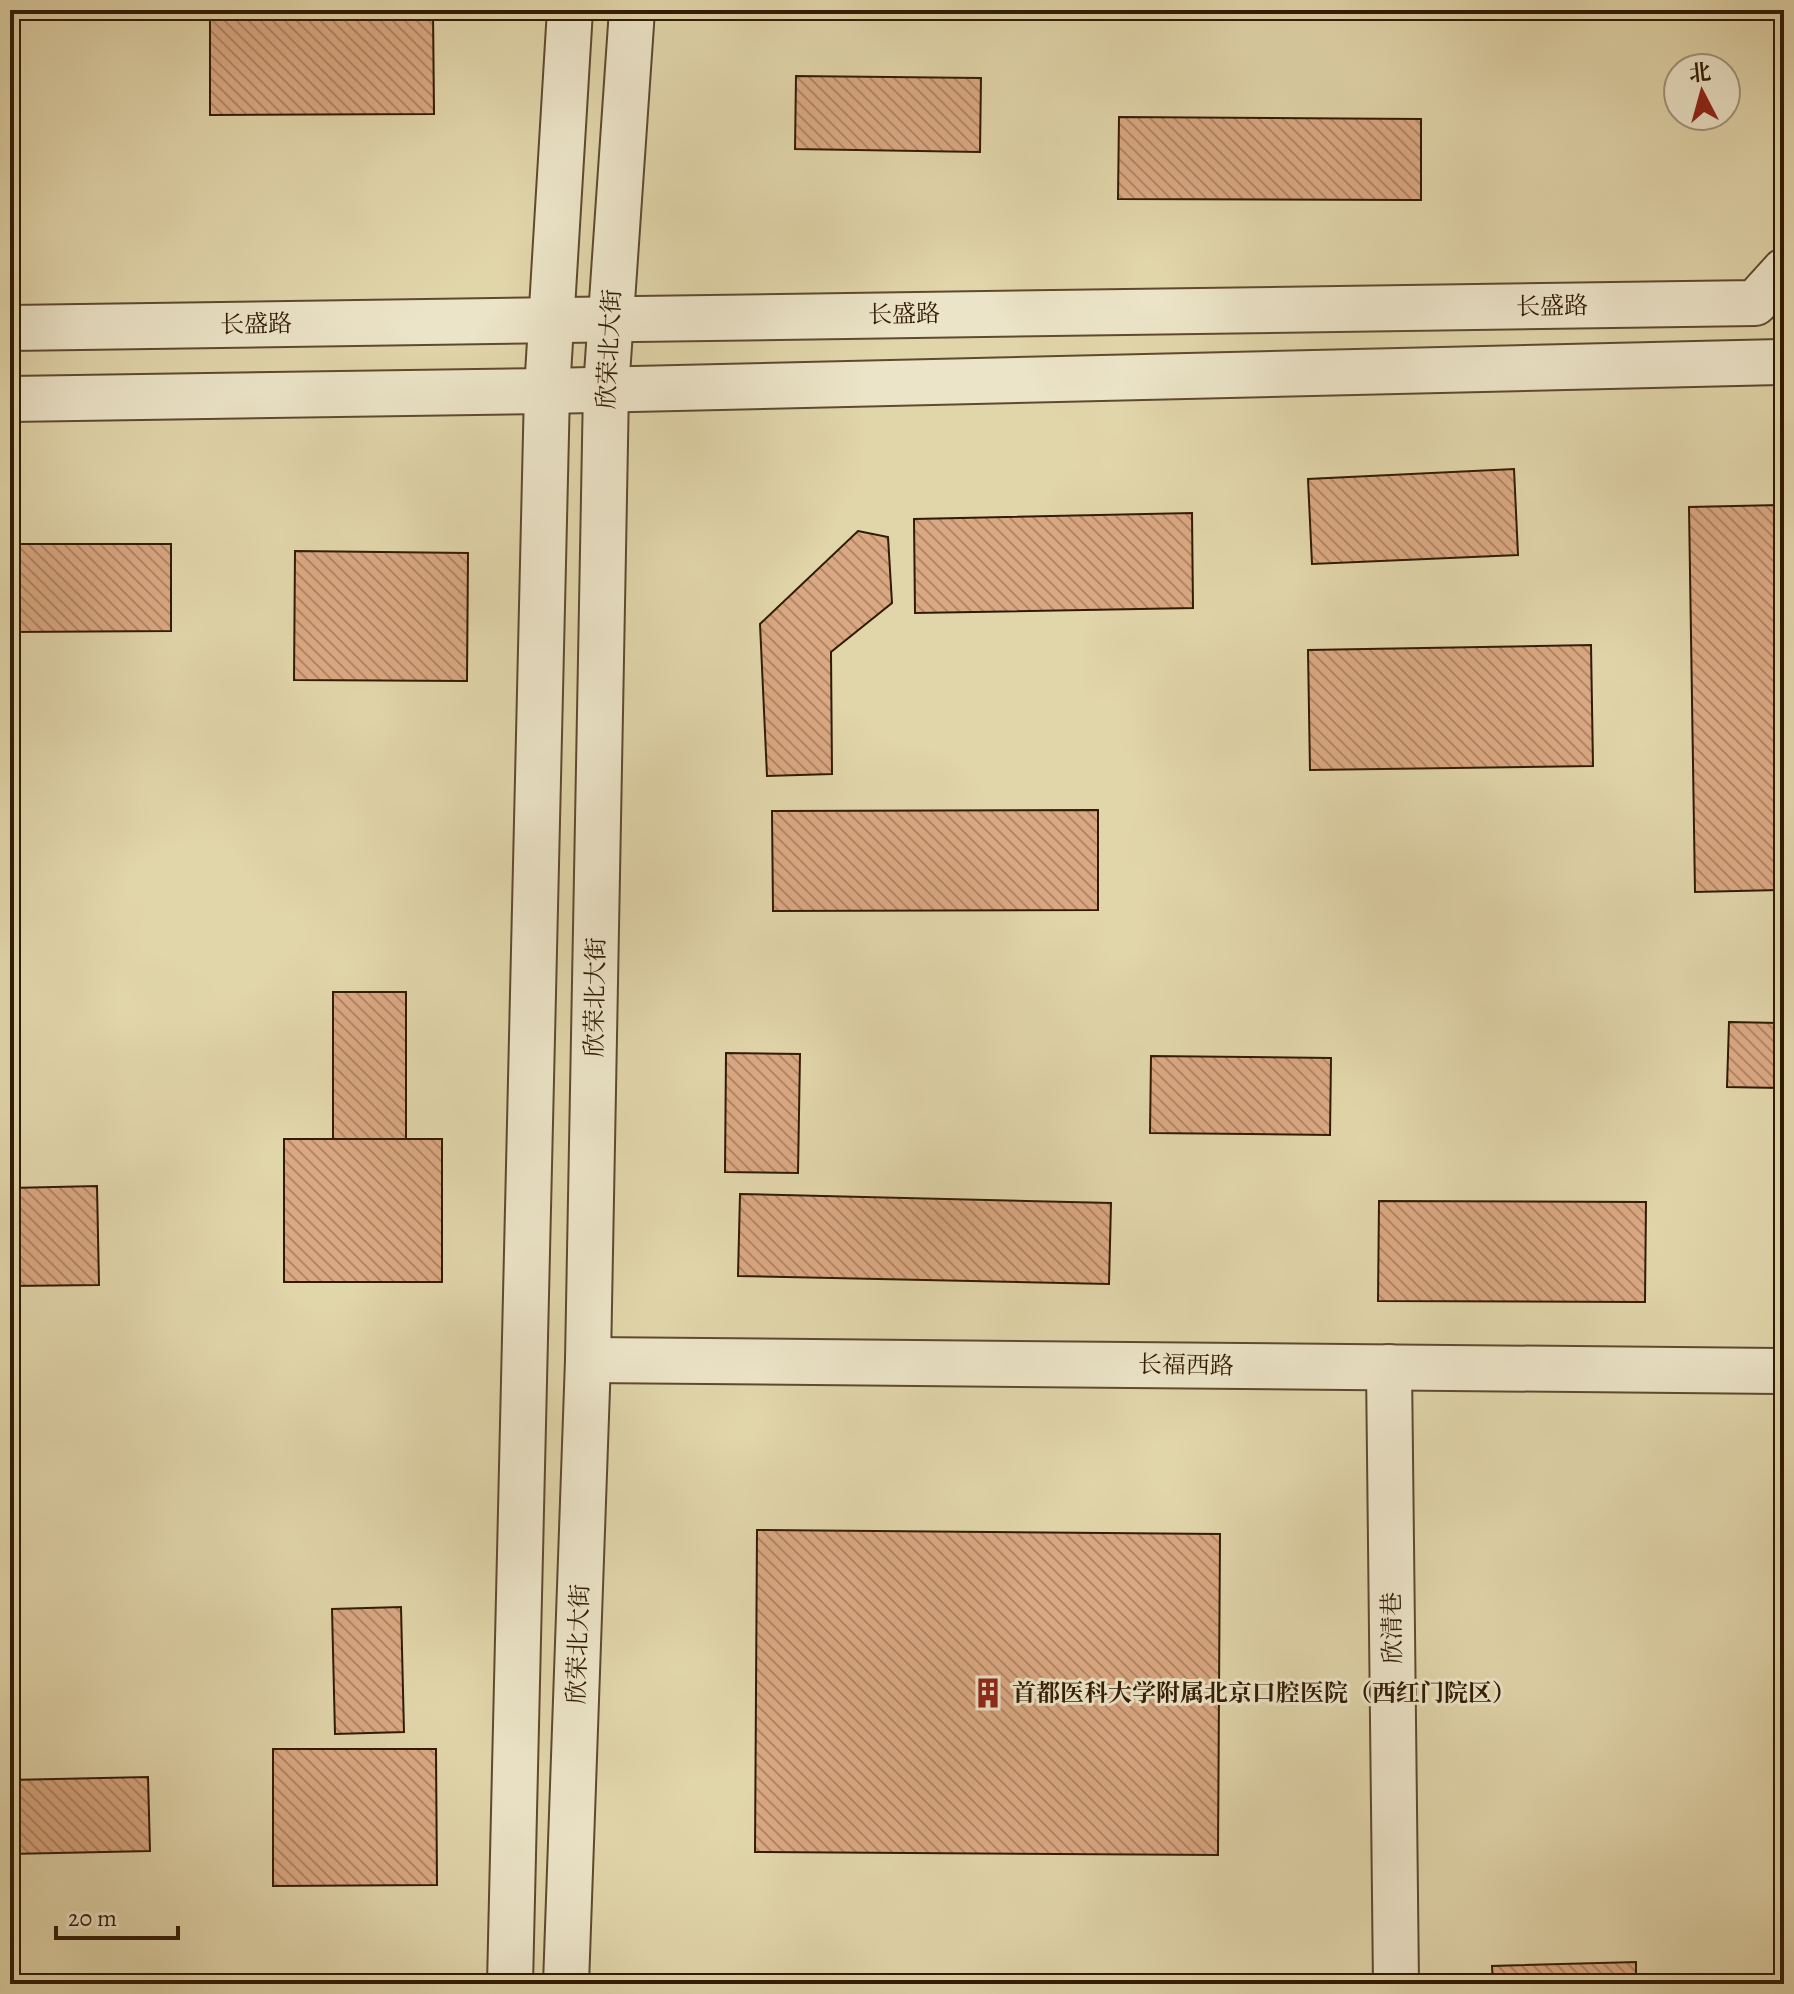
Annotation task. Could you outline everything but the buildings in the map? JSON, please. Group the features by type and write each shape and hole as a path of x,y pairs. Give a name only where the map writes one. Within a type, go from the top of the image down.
{"street":[{"path":"510,1984 547,391 570,10"},
{"name":"欣荣北大街","path":"566,1984 588,1360 606,389 632,10"},
{"name":"长盛路","path":"10,328 1755,303 1784,271"},
{"path":"10,399 547,391 1784,362"},
{"name":"长福西路","path":"588,1360 1784,1371"},
{"name":"欣清巷","path":"1389,1367 1396,1984"}],"place":[{"name":"首都医科大学附属北京口腔医院（西红门院区）","path":"988,1693"}]}
